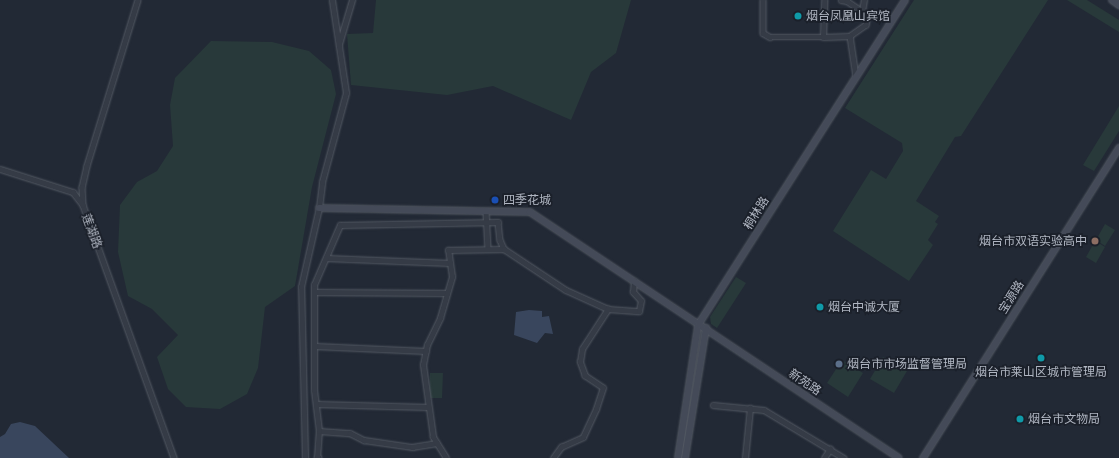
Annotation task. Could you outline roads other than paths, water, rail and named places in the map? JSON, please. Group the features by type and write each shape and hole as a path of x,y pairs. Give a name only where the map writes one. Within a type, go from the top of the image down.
{"street":[{"name":"莲湖路","path":"138,0 86,166 82,187 83,206 174,458"},
{"path":"305,458 301,287 319,208 322,182 346,93 332,0"},
{"path":"338,46 352,0"},
{"path":"762,0 763,33 770,37 850,36 866,25 868,15 841,0"},
{"path":"823,37 824,0"},
{"path":"862,11 864,0"},
{"name":"桐林路","path":"678,458 698,325 905,0"},
{"path":"1112,0 1119,5"},
{"path":"850,36 856,76"},
{"name":"宝源路","path":"922,458 1119,148"},
{"path":"0,169 73,192 83,206"},
{"name":"新苑路","path":"319,208 530,212 899,458"},
{"path":"486,211 488,248"},
{"path":"319,458 317,458 319,430 316,404 314,346 314,285 340,225 498,222 500,240 504,249"},
{"path":"446,458 433,437 423,365 426,351 440,318 452,277 448,250 488,248 504,249 566,290 608,309 638,311 641,301 633,292 634,282"},
{"path":"326,258 450,263"},
{"path":"314,292 447,293"},
{"path":"553,458 562,447 583,437 596,409 603,388 585,376 580,362 582,349 608,309"},
{"path":"685,458 706,328"},
{"path":"314,346 426,351"},
{"path":"316,404 428,407"},
{"path":"713,405 764,410 830,448 844,458"},
{"path":"745,458 750,408"},
{"path":"319,430 350,433 364,440 412,447 437,443"},
{"path":"824,458 830,448"}],"water":[{"path":"529,310 542,311 542,317 549,316 553,334 545,333 537,343 514,335 516,312"},
{"path":"20,422 35,426 69,458 0,458 0,437 5,434 11,424"}],"place":[{"name":"烟台凤凰山宾馆","path":"798,16"},
{"name":"四季花城","path":"495,200"},
{"name":"烟台市双语实验高中","path":"1095,241"},
{"name":"烟台中诚大厦","path":"820,307"},
{"name":"烟台市莱山区城市管理局","path":"1041,358"},
{"name":"烟台市市场监督管理局","path":"839,364"},
{"name":"烟台市文物局","path":"1020,419"}]}
